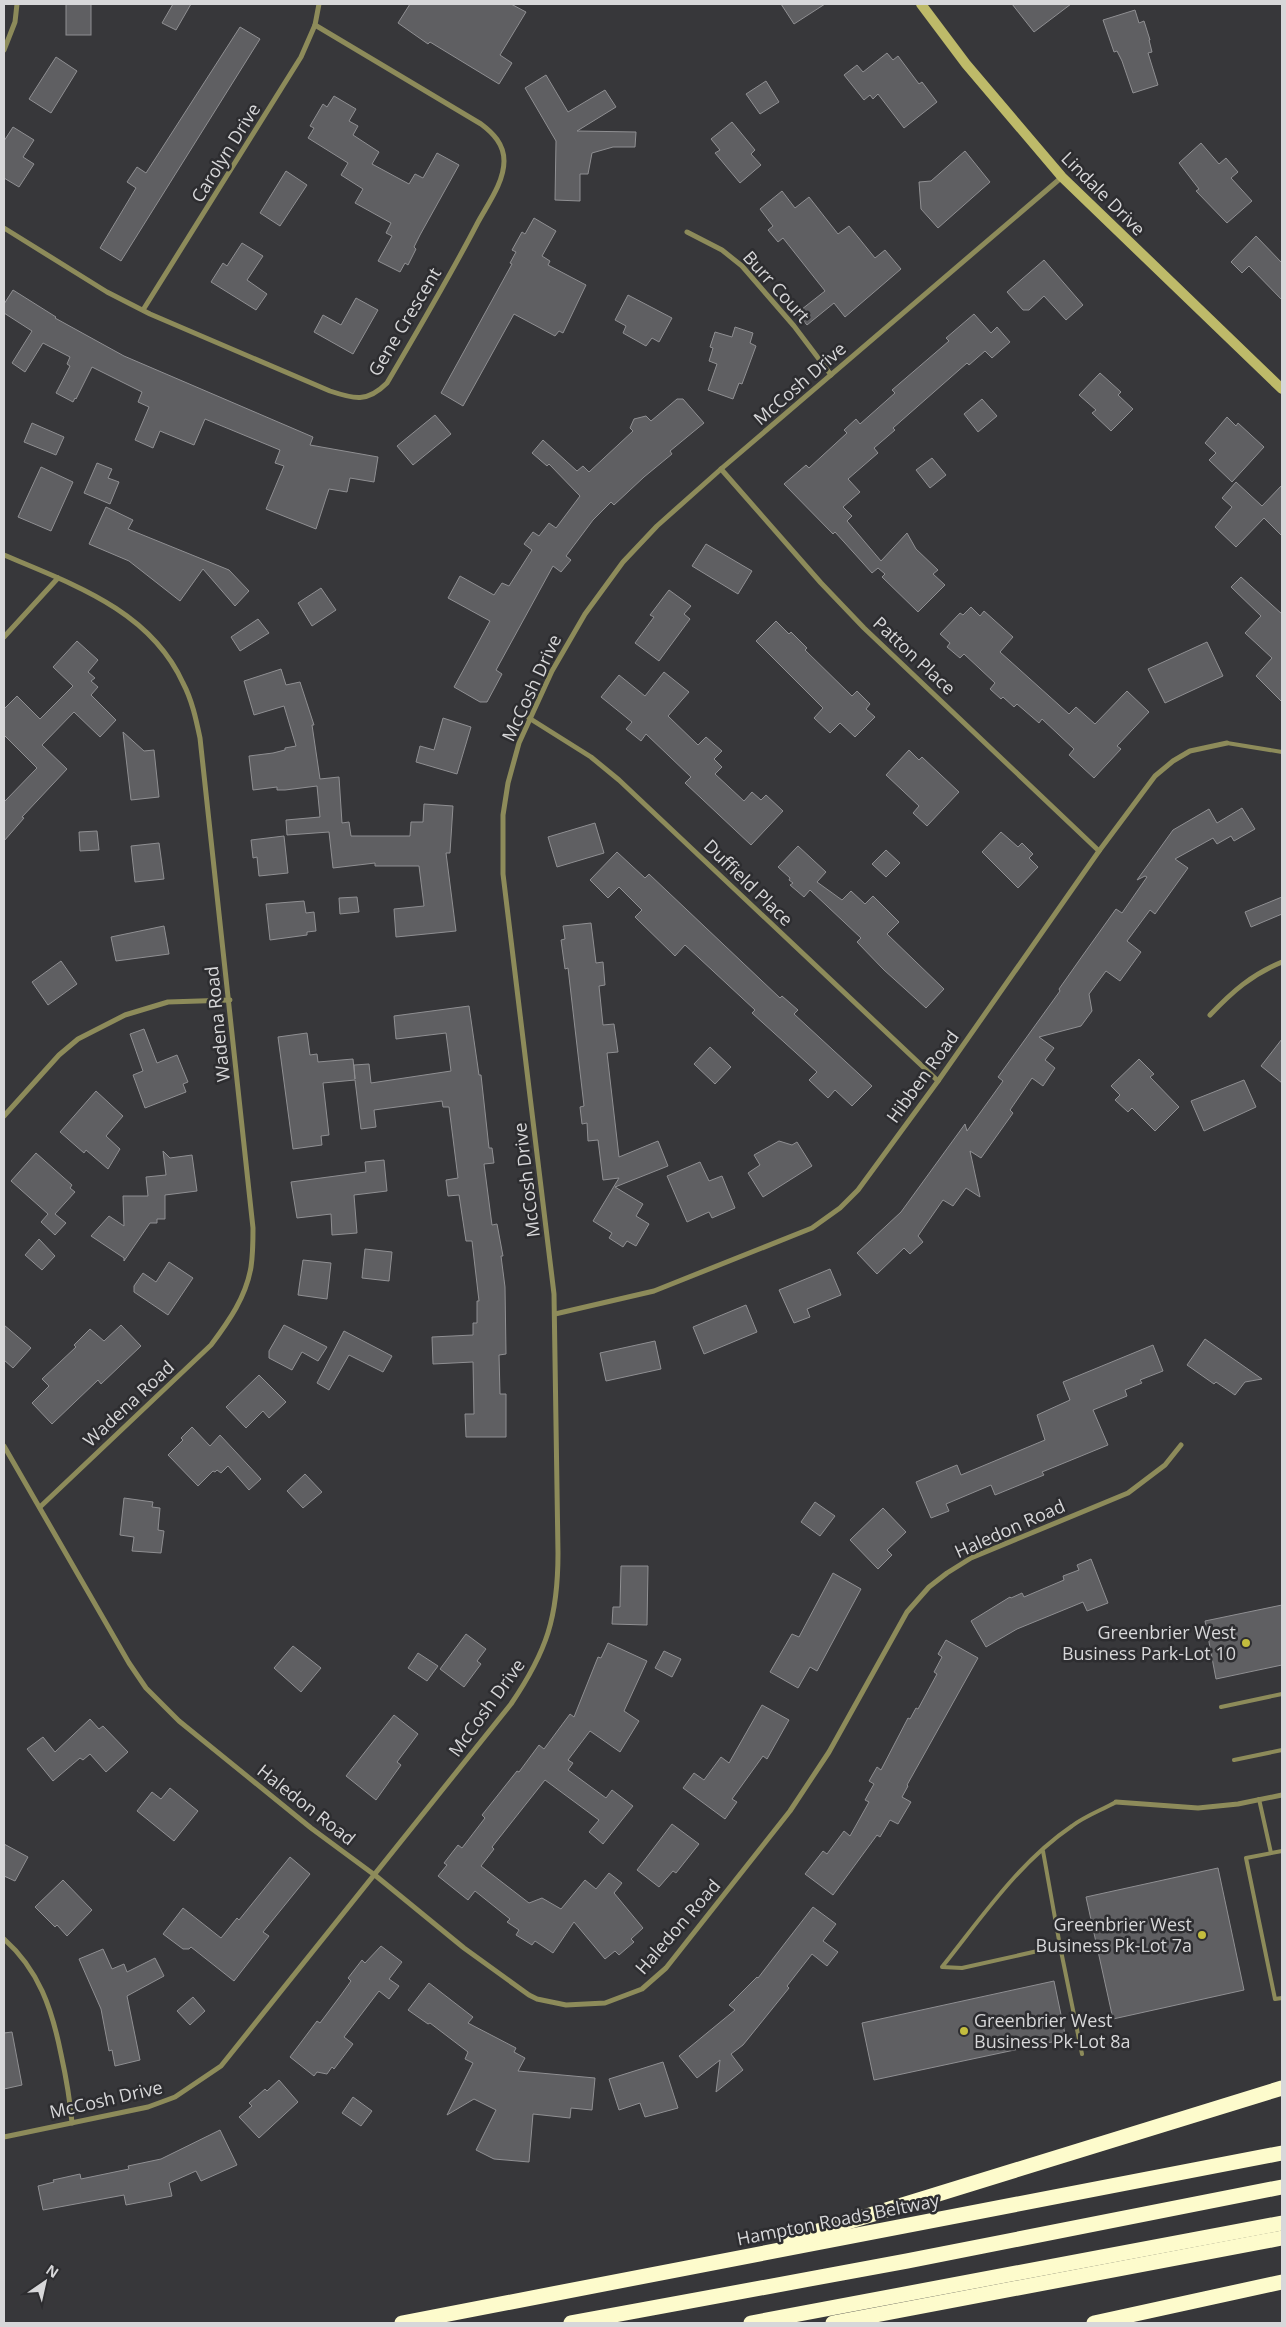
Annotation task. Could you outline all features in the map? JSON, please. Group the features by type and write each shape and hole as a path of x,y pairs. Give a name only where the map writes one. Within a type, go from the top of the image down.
{"highway":[{"path":"718,2262 1282,2088"},
{"name":"Hampton Roads Beltway","path":"402,2323 1282,2153"},
{"path":"571,2323 907,2261 1282,2187"},
{"path":"751,2323 1282,2224"},
{"path":"833,2323 1282,2238"},
{"path":"1094,2323 1282,2282"}],"street":[{"path":"4,50 15,22 17,4"},
{"name":"Carolyn Drive","path":"143,310 301,57 315,25 319,4"},
{"name":"Lindale Drive","path":"922,4 966,64 1062,177 1282,389"},
{"name":"Gene Crescent","path":"4,228 107,292 143,310 342,394 369,397 378,392 392,375 446,284 500,181 504,162 503,150 496,137 481,124 315,25"},
{"name":"McCosh Drive","path":"4,2136 157,2104 189,2089 221,2066 376,1876 511,1704 531,1674 544,1649 558,1587 555,1314 537,1142 504,874 504,807 510,775 529,718 552,671 598,593 623,562 657,526 1062,177"},
{"name":"Burr Court","path":"687,232 722,250 742,266 794,326 831,375"},
{"name":"Patton Place","path":"722,469 821,583 864,628 1099,851"},
{"name":"Wadena Road","path":"4,555 103,598 140,624 166,654 183,681 193,706 200,738 230,1000 253,1228 251,1266 240,1302 211,1345 40,1507"},
{"path":"4,637 58,578"},
{"name":"Duffield Place","path":"529,718 591,757 619,780 938,1081"},
{"name":"Hibben Road","path":"555,1314 654,1292 812,1228 840,1208 858,1190 938,1081 1099,851 1155,776 1173,760 1190,751 1227,743"},
{"path":"1210,1015 1235,989 1255,975 1282,962"},
{"path":"4,1116 59,1055 78,1039 125,1015 168,1002 230,1000"},
{"name":"Haledon Road","path":"4,1446 129,1663 158,1702 311,1828 376,1876 464,1948 528,1995 537,1999 566,2005 591,2005 605,2003 642,1989 666,1968 790,1811 829,1752 907,1612 929,1587 947,1572 971,1558 1128,1493 1165,1465 1181,1445"},
{"path":"1116,1802 1198,1808 1282,1795"},
{"path":"4,1939 18,1952 38,1979 48,2000 58,2036 70,2096 72,2123"}],"lane":[{"path":"1227,743 1282,752"},
{"path":"1221,1706 1282,1694"},
{"path":"1234,1760 1282,1750"},
{"path":"1259,1800 1271,1853"},
{"path":"1060,1946 962,1968 942,1967 1016,1874 1072,1826 1116,1802"},
{"path":"1043,1851 1082,2054"},
{"path":"1282,1851 1246,1858 1275,1999 1282,1998"}],"building":[{"path":"66,4 91,4 91,35 66,35"},
{"path":"173,4 191,4 176,30 162,23"},
{"path":"410,4 511,4 526,12 500,55 512,63 499,84 430,42 428,44 398,23"},
{"path":"781,4 825,4 794,24"},
{"path":"1012,4 1071,4 1034,32"},
{"path":"1135,10 1139,23 1144,21 1150,40 1152,52 1148,53 1158,85 1133,93 1122,61 1117,51 1114,52 1103,20"},
{"path":"240,27 260,39 121,261 100,248 136,188 127,182 137,167 146,173"},
{"path":"887,53 893,60 898,56 919,84 922,82 937,102 904,128 878,94 873,99 870,95 864,100 844,75 857,65 863,72"},
{"path":"56,57 77,71 51,113 29,99"},
{"path":"546,75 568,112 605,90 616,107 577,131 636,132 635,147 613,147 592,153 588,174 580,174 580,201 555,200 556,141 525,88"},
{"path":"766,81 779,102 760,114 746,94"},
{"path":"334,96 356,109 349,121 358,126 353,135 379,152 372,164 409,184 415,174 423,178 437,153 459,165 420,235 408,265 405,263 400,272 378,261 392,236 386,233 391,223 355,203 363,189 341,175 348,163 308,138 314,128 310,126 323,104 327,107"},
{"path":"732,122 755,150 751,154 761,165 740,183 715,153 720,150 711,139"},
{"path":"13,127 34,140 23,157 34,164 19,187 4,178 4,141"},
{"path":"1201,143 1219,164 1226,158 1238,172 1231,178 1252,201 1227,223 1196,191 1199,189 1179,163"},
{"path":"965,151 990,182 938,228 921,209 919,182 931,181"},
{"path":"286,171 307,185 280,226 260,213"},
{"path":"782,191 795,208 809,197 838,234 849,226 875,258 885,250 901,269 845,317 834,303 807,325 797,313 825,291 783,238 778,242 768,230 773,226 760,209"},
{"path":"534,218 556,231 542,256 550,261 548,265 586,285 563,333 559,331 555,336 514,314 463,406 441,393 512,264 510,263 516,252 512,250 522,232 525,234"},
{"path":"1256,236 1282,263 1282,300 1249,266 1242,273 1231,262"},
{"path":"242,243 263,256 247,280 267,294 256,310 211,282 223,263 227,266"},
{"path":"1044,260 1083,305 1066,320 1044,296 1029,310 1023,310 1007,292"},
{"path":"13,290 55,318 124,356 313,437 310,445 378,457 374,482 350,478 347,492 329,489 316,529 266,509 284,466 275,463 280,450 205,419 194,445 160,431 153,448 135,440 149,407 138,402 142,392 92,367 73,402 56,393 70,366 67,364 70,357 43,343 25,372 12,363 32,331 4,313 4,304"},
{"path":"628,295 672,318 659,342 652,338 646,346 623,333 626,326 615,320"},
{"path":"356,298 378,310 353,354 314,332 323,315 341,325"},
{"path":"974,314 991,333 997,327 1010,342 992,358 985,351 969,365 967,363 893,428 895,430 874,448 878,453 848,479 860,492 843,507 852,516 847,521 881,561 907,533 916,549 938,570 933,574 945,585 918,612 882,577 885,574 878,568 872,573 835,532 833,534 784,484 806,465 809,468 847,433 844,430 856,419 860,424 895,393 892,390 949,341 946,338"},
{"path":"735,327 753,333 750,343 756,346 742,384 739,383 733,399 708,390 717,364 709,361 713,348 710,347 715,332 732,337"},
{"path":"1100,373 1121,392 1118,395 1133,409 1111,431 1092,413 1096,410 1079,395"},
{"path":"677,399 683,399 704,423 670,451 672,454 614,505 611,502 593,520 566,556 571,560 561,572 553,566 496,670 502,674 487,702 480,702 454,687 490,621 448,598 460,576 494,595 502,583 509,586 532,550 524,544 533,532 539,536 549,523 556,528 580,496 549,464 547,466 532,453 543,440 577,471 583,466 589,472 633,431 630,428 634,419 646,416 651,421"},
{"path":"982,399 997,416 978,432 964,414"},
{"path":"435,415 451,434 413,465 397,446"},
{"path":"1227,417 1236,426 1238,423 1264,447 1232,482 1209,460 1216,453 1205,443"},
{"path":"32,423 64,437 56,455 24,442"},
{"path":"932,458 946,475 930,488 916,470"},
{"path":"97,463 112,469 108,478 119,482 110,504 84,493"},
{"path":"41,467 73,482 51,531 18,517"},
{"path":"1236,482 1262,506 1282,485 1282,536 1264,518 1236,547 1215,527 1232,507 1222,498"},
{"path":"106,507 133,520 128,529 229,570 249,591 235,606 203,569 180,601 129,561 89,544"},
{"path":"706,544 752,571 738,594 692,566"},
{"path":"1241,577 1282,614 1282,702 1256,676 1272,658 1245,633 1261,616 1231,587"},
{"path":"321,588 336,610 312,626 298,603"},
{"path":"669,590 691,606 684,614 690,619 659,661 635,643 654,617 650,615"},
{"path":"971,607 980,616 984,611 1013,637 1000,652 1069,714 1076,707 1095,724 1127,691 1149,712 1117,746 1121,749 1094,778 1069,755 1074,749 1042,719 1039,723 1017,704 1014,707 1003,697 1001,699 990,689 995,683 964,654 960,658 947,647 950,643 940,634 960,613 963,615"},
{"path":"258,619 269,633 240,651 231,637"},
{"path":"776,621 789,634 791,632 807,648 805,650 852,696 857,691 870,704 866,709 875,717 855,737 840,723 830,733 814,718 823,708 756,641"},
{"path":"77,641 98,660 88,672 95,678 91,681 98,687 91,695 116,720 100,737 74,712 42,745 67,769 22,817 24,818 4,841 4,800 37,768 4,735 4,709 17,696 40,719 73,686 53,667"},
{"path":"1207,642 1223,676 1165,703 1148,669"},
{"path":"281,669 286,685 300,682 314,725 312,725 320,779 339,777 342,823 349,822 351,836 410,836 411,822 423,822 424,804 453,806 450,853 446,853 456,931 396,937 394,909 424,906 419,866 375,866 375,863 333,868 329,832 287,835 286,820 320,817 317,786 285,790 277,790 277,787 253,790 249,756 273,753 296,746 284,706 254,715 244,681"},
{"path":"664,672 689,692 668,716 698,745 706,737 722,751 714,759 722,767 715,774 744,801 752,792 761,800 766,795 783,811 751,845 685,783 691,777 646,734 641,741 626,729 632,722 601,697 619,675 645,696"},
{"path":"443,718 471,727 457,774 416,762 420,746 434,750"},
{"path":"123,732 144,751 154,750 159,797 131,800"},
{"path":"909,750 919,760 922,757 959,792 927,826 913,813 919,806 886,775"},
{"path":"1242,808 1255,829 1234,841 1231,836 1217,844 1213,838 1175,859 1188,868 1155,914 1150,910 1127,941 1141,952 1120,981 1106,971 1089,994 1092,1011 1081,1026 1039,1037 1054,1048 1045,1060 1055,1068 1043,1086 1032,1078 1010,1110 1013,1113 981,1158 970,1151 980,1197 966,1188 953,1206 943,1200 918,1236 923,1242 910,1254 904,1248 877,1274 857,1253 901,1212 965,1124 967,1131 1003,1081 998,1077 1060,991 1059,989 1083,955 1116,909 1122,913 1147,877 1145,876 1137,880 1173,830 1209,809 1217,823"},
{"path":"595,823 604,853 557,867 548,837"},
{"path":"97,831 99,850 80,851 79,832"},
{"path":"1001,832 1018,847 1022,843 1033,854 1029,858 1038,867 1018,888 982,852"},
{"path":"284,836 288,873 259,876 257,857 253,858 251,840"},
{"path":"159,843 164,879 135,882 131,846"},
{"path":"798,846 826,872 817,882 842,900 851,891 865,904 873,896 899,922 887,934 944,989 926,1008 884,970 857,942 861,938 810,890 804,897 790,885 793,883 789,880 790,878 778,867"},
{"path":"886,850 900,863 886,877 872,864"},
{"path":"617,852 645,878 649,874 780,998 782,996 798,1010 794,1014 872,1086 852,1106 835,1090 828,1098 809,1080 817,1072 752,1013 755,1010 685,945 675,956 635,917 642,910 619,887 608,898 590,880"},
{"path":"357,897 359,912 340,914 339,898"},
{"path":"1282,897 1282,914 1251,927 1245,912"},
{"path":"304,901 306,913 314,912 316,931 307,932 307,935 270,940 266,904"},
{"path":"591,923 596,963 603,962 605,985 599,986 603,1025 614,1024 618,1052 607,1053 619,1157 658,1141 668,1166 615,1187 643,1204 636,1216 649,1224 636,1246 627,1241 623,1247 609,1238 612,1233 593,1221 619,1178 603,1180 598,1140 588,1141 587,1123 582,1124 580,1107 584,1106 568,968 565,969 561,940 565,939 563,926"},
{"path":"164,926 169,954 116,961 111,937"},
{"path":"61,961 77,984 48,1005 32,982"},
{"path":"469,1006 479,1075 481,1075 489,1148 492,1148 494,1163 484,1164 492,1225 497,1224 503,1256 501,1256 505,1287 506,1354 499,1355 500,1394 506,1394 506,1437 466,1437 465,1414 474,1414 473,1362 433,1364 432,1337 473,1335 473,1323 477,1323 477,1301 479,1301 472,1241 466,1241 459,1195 448,1196 446,1180 458,1178 449,1107 443,1107 442,1101 374,1110 376,1127 361,1129 355,1080 323,1083 329,1135 321,1136 322,1145 293,1149 278,1037 307,1033 310,1055 317,1054 318,1062 353,1059 355,1079 354,1065 369,1064 371,1083 451,1071 446,1033 396,1039 394,1016"},
{"path":"144,1029 157,1063 177,1055 188,1082 183,1084 186,1092 145,1108 133,1075 143,1071 130,1034"},
{"path":"1282,1039 1282,1083 1261,1066"},
{"path":"710,1047 731,1067 715,1084 694,1064"},
{"path":"1139,1059 1154,1074 1150,1077 1179,1107 1155,1131 1132,1108 1128,1112 1115,1100 1120,1095 1111,1086"},
{"path":"1244,1080 1256,1107 1204,1131 1191,1101"},
{"path":"96,1091 123,1116 106,1136 120,1149 108,1169 86,1150 84,1153 60,1132"},
{"path":"779,1141 792,1145 797,1142 812,1166 763,1197 748,1173 760,1165 754,1155"},
{"path":"163,1151 170,1158 192,1155 197,1191 165,1195 165,1219 157,1219 157,1223 150,1223 124,1261 124,1258 91,1236 109,1216 124,1226 123,1196 148,1196 146,1177 166,1175"},
{"path":"36,1153 72,1185 70,1188 75,1192 55,1214 66,1223 55,1235 41,1222 48,1214 11,1181"},
{"path":"384,1160 387,1191 354,1195 357,1233 332,1235 331,1214 297,1218 291,1182 366,1172 365,1162"},
{"path":"700,1162 709,1181 722,1176 735,1208 712,1218 709,1212 687,1222 667,1176"},
{"path":"39,1239 55,1256 42,1270 25,1255"},
{"path":"365,1249 392,1252 389,1281 362,1278"},
{"path":"303,1260 331,1263 327,1299 298,1295"},
{"path":"169,1262 193,1278 168,1315 134,1292 134,1286 143,1273 156,1282"},
{"path":"830,1269 841,1295 807,1309 810,1317 794,1323 779,1290"},
{"path":"746,1305 757,1332 704,1354 693,1327"},
{"path":"4,1325 31,1348 13,1368 4,1360"},
{"path":"121,1325 141,1346 101,1384 98,1380 52,1424 32,1403 49,1386 42,1379 76,1347 74,1345 90,1329 104,1341"},
{"path":"284,1325 327,1347 318,1361 302,1352 292,1370 269,1358 269,1351"},
{"path":"344,1331 392,1356 383,1372 349,1355 329,1390 317,1383"},
{"path":"1205,1339 1262,1379 1245,1382 1235,1395 1216,1382 1214,1384 1187,1365"},
{"path":"655,1341 661,1369 606,1381 600,1353"},
{"path":"1153,1345 1163,1371 1140,1380 1142,1383 1125,1390 1127,1396 1093,1410 1108,1445 1042,1472 1044,1475 995,1495 991,1485 946,1504 949,1511 931,1518 916,1482 957,1465 961,1475 1045,1440 1037,1415 1070,1400 1063,1382"},
{"path":"259,1375 286,1402 269,1418 263,1411 246,1428 226,1407"},
{"path":"192,1427 210,1446 220,1435 261,1479 249,1490 228,1466 221,1473 217,1470 213,1471 198,1486 168,1455 183,1440 181,1438"},
{"path":"305,1474 322,1492 303,1508 287,1491"},
{"path":"124,1498 153,1502 152,1507 160,1508 158,1530 164,1531 161,1553 132,1551 134,1537 120,1535"},
{"path":"815,1502 835,1516 820,1536 801,1522"},
{"path":"883,1508 906,1532 887,1550 892,1555 878,1569 850,1540"},
{"path":"1091,1559 1108,1603 1087,1611 1083,1602 1017,1629 986,1647 971,1621 1010,1597 1022,1593 1024,1597 1064,1580 1063,1576 1079,1570 1077,1565"},
{"path":"621,1566 648,1566 647,1625 612,1624 613,1607 620,1607"},
{"path":"833,1573 861,1589 817,1671 810,1667 798,1688 770,1672 792,1634 799,1637"},
{"name":"Greenbrier West Business Park-Lot 10","path":"1282,1605 1282,1665 1216,1679 1205,1621"},
{"path":"466,1634 486,1649 477,1661 481,1664 464,1687 440,1669"},
{"path":"946,1640 978,1658 907,1785 902,1797 911,1802 898,1824 890,1820 880,1837 877,1835 833,1895 805,1874 823,1851 827,1854 844,1831 850,1836 869,1802 865,1800 874,1784 869,1781 877,1767 881,1770 908,1718 910,1719 916,1708 918,1709 937,1674 934,1672 942,1657 938,1654"},
{"path":"608,1643 647,1661 624,1711 639,1721 620,1752 590,1731 568,1760 573,1763 568,1770 606,1798 612,1790 633,1806 603,1844 589,1832 599,1820 545,1780 492,1847 494,1849 481,1866 529,1903 542,1898 561,1909 585,1880 596,1889 609,1873 622,1883 614,1893 643,1928 631,1939 634,1942 619,1955 615,1951 605,1959 574,1922 553,1953 535,1941 532,1945 516,1935 519,1930 507,1922 510,1919 475,1891 468,1900 438,1876 447,1865 444,1863 458,1845 462,1848 485,1818 482,1815 517,1771 519,1772 539,1745 544,1749 570,1714 574,1717 598,1657 601,1658"},
{"path":"293,1646 321,1668 301,1692 274,1668"},
{"path":"664,1651 681,1659 672,1677 655,1668"},
{"path":"418,1653 438,1666 427,1681 408,1668"},
{"path":"762,1705 789,1720 767,1759 763,1756 732,1799 737,1802 725,1819 683,1788 694,1773 704,1780 721,1757 729,1763"},
{"path":"394,1715 418,1734 397,1762 401,1765 376,1800 346,1776"},
{"path":"90,1719 99,1729 103,1726 128,1752 106,1772 90,1754 83,1760 80,1758 53,1781 27,1749 43,1737 55,1752"},
{"path":"170,1788 198,1811 174,1841 137,1811 152,1792 161,1799"},
{"path":"672,1824 699,1844 676,1873 673,1871 659,1887 637,1870"},
{"path":"4,1844 28,1857 15,1881 4,1876"},
{"path":"290,1857 310,1874 263,1932 269,1936 234,1981 191,1947 183,1949 163,1934 183,1908 221,1938 237,1918 239,1920"},
{"path":"1218,1868 1244,1990 1113,2019 1086,1897"},
{"path":"63,1880 92,1910 67,1936 35,1907"},
{"path":"813,1907 836,1924 823,1941 838,1952 827,1966 812,1954 787,1986 789,1988 743,2045 731,2054 743,2070 716,2092 720,2060 697,2078 679,2056 735,2010 729,2005 758,1978"},
{"path":"381,1946 402,1962 389,1979 399,1986 389,1999 379,1991 344,2037 353,2044 334,2069 332,2067 327,2074 317,2072 314,2076 290,2057 317,2021 320,2023 341,1995 351,1981 348,1978 362,1960 365,1963"},
{"path":"103,1949 112,1969 124,1964 127,1972 155,1958 164,1976 127,1996 140,2060 115,2066 112,2050 109,2051 101,2009 79,1959"},
{"name":"Greenbrier West Business Pk-Lot 8a","path":"1054,1981 1066,2039 874,2080 862,2023"},
{"path":"429,1983 473,2017 468,2023 516,2048 514,2052 525,2058 518,2071 595,2078 592,2110 571,2108 570,2118 533,2114 529,2162 494,2159 476,2150 496,2110 474,2099 447,2115 473,2063 465,2059 468,2052 430,2023 428,2024 408,2010"},
{"path":"193,1997 205,2011 190,2025 177,2011"},
{"path":"12,2032 22,2085 4,2089 4,2033"},
{"path":"663,2062 678,2108 645,2117 640,2103 619,2110 609,2079"},
{"path":"279,2080 298,2102 259,2138 239,2117 252,2106 249,2103"},
{"path":"353,2097 372,2111 361,2126 342,2113"},
{"path":"220,2130 237,2165 201,2181 196,2171 169,2183 172,2196 126,2205 124,2195 43,2210 38,2186 54,2182 53,2180 80,2174 81,2179 129,2169 128,2166 161,2159"}],"place":[{"name":"Greenbrier West Business Park-Lot 10","path":"1246,1643"},
{"name":"Greenbrier West Business Pk-Lot 7a","path":"1202,1935"},
{"name":"Greenbrier West Business Pk-Lot 8a","path":"964,2031"}]}
